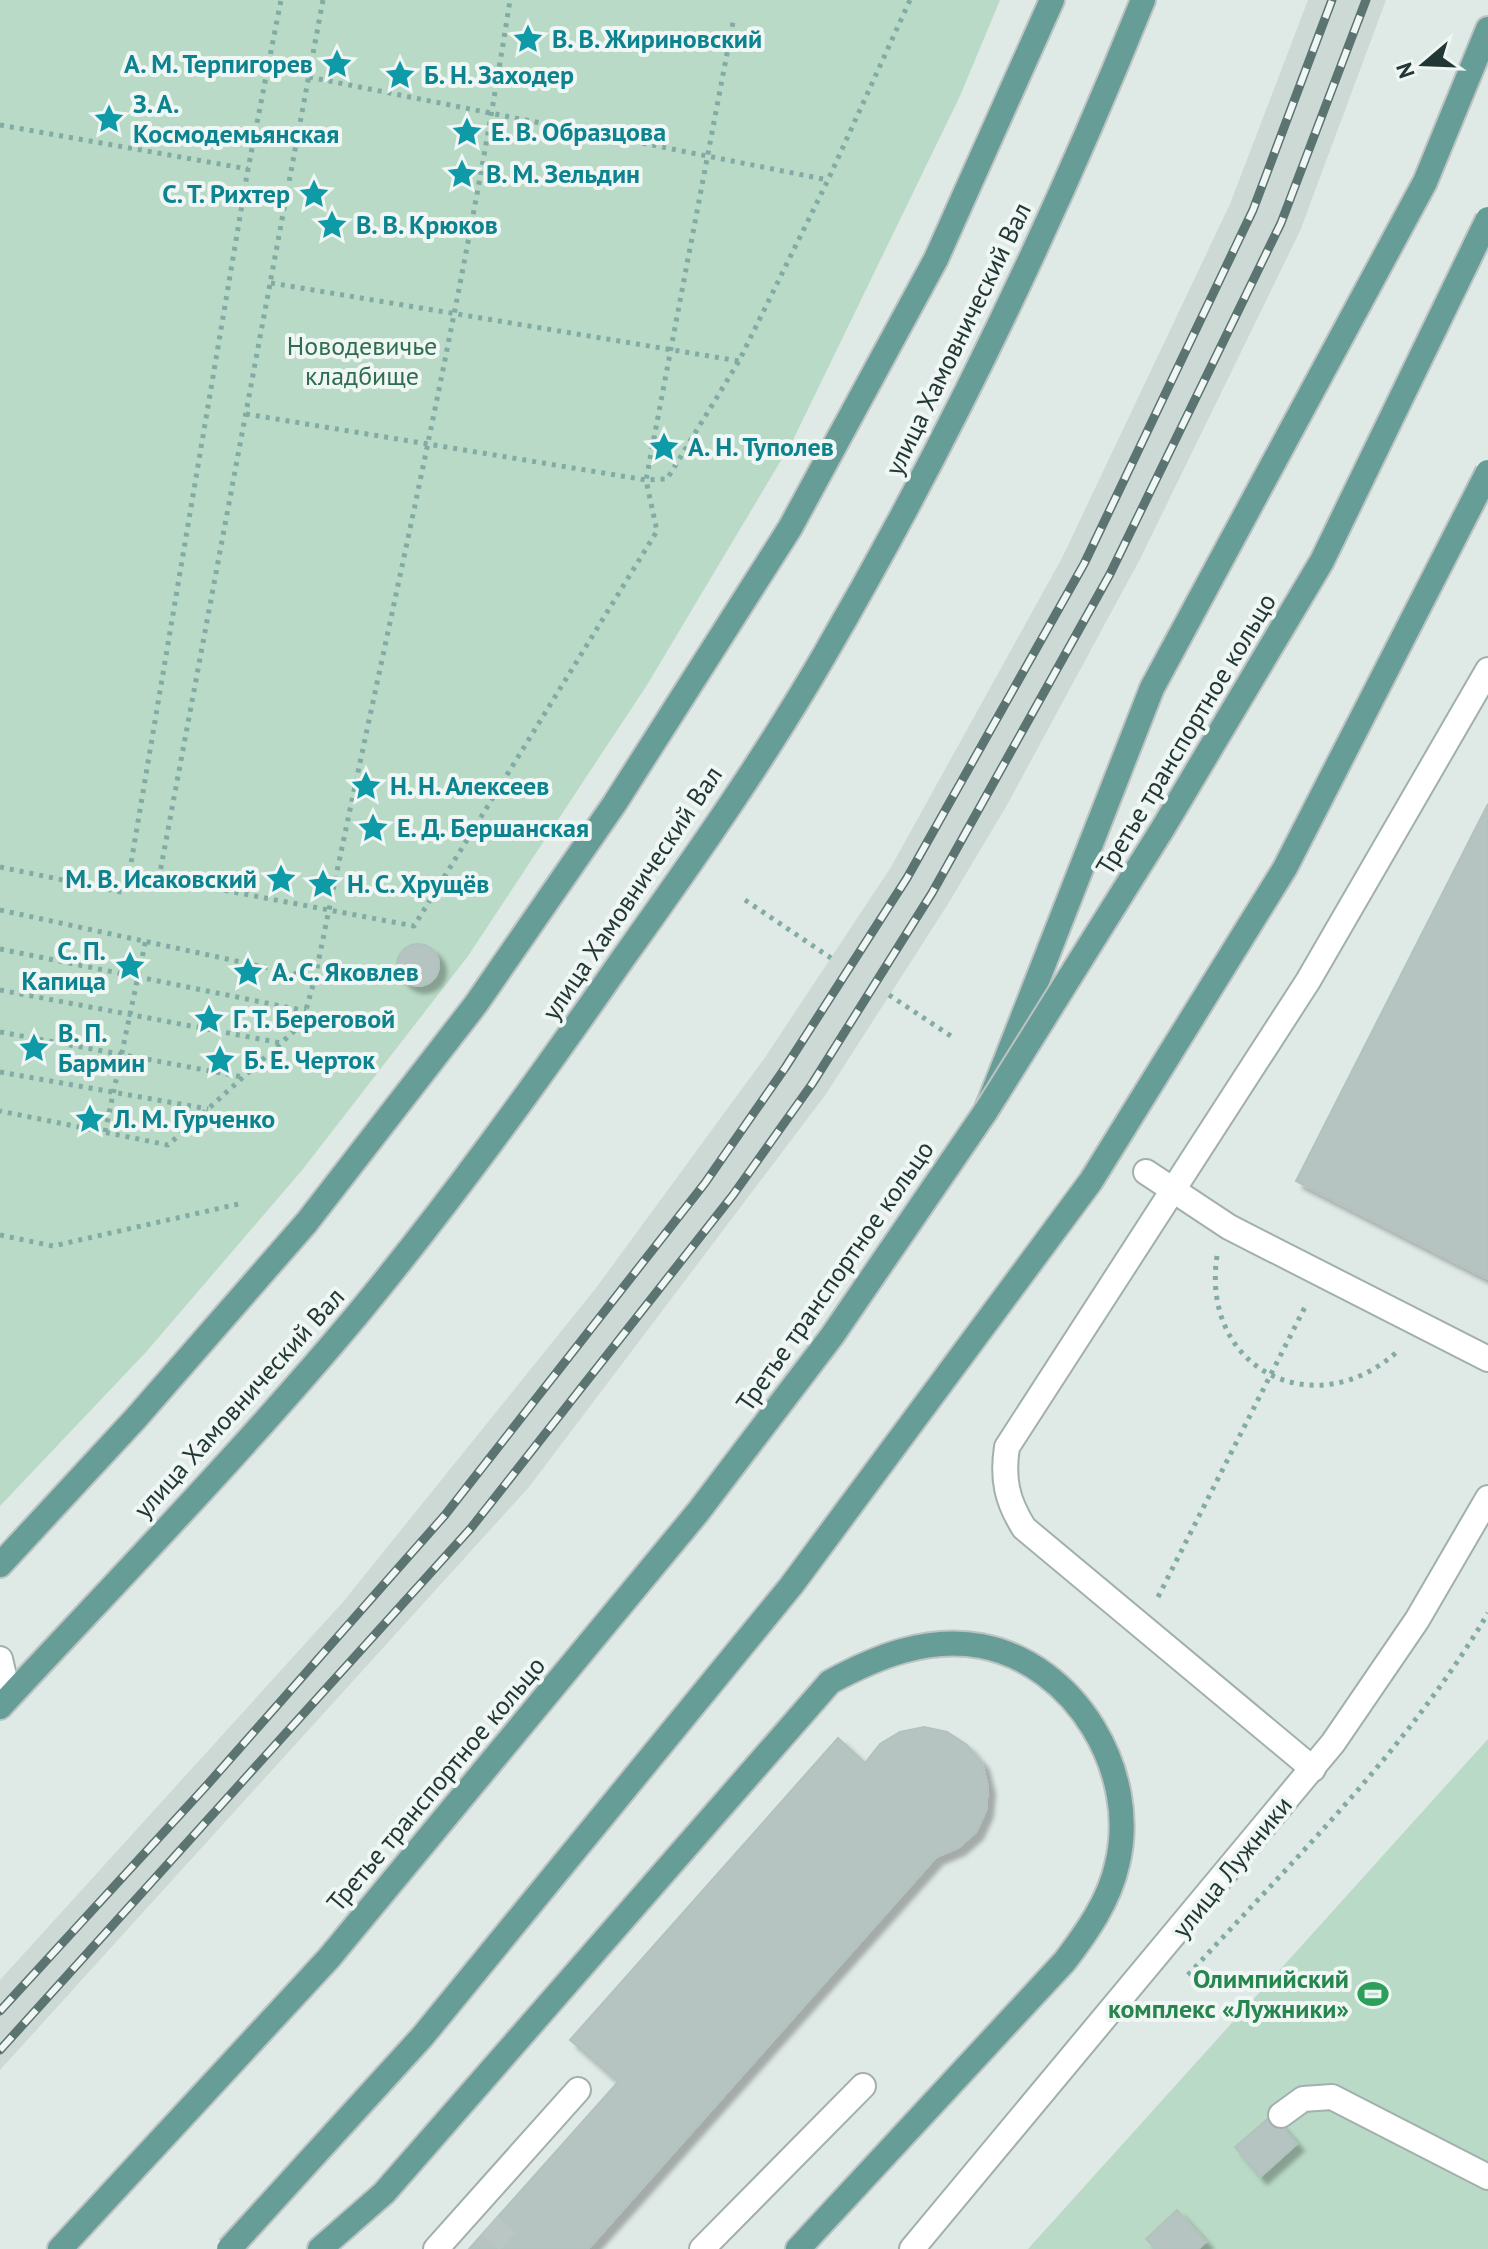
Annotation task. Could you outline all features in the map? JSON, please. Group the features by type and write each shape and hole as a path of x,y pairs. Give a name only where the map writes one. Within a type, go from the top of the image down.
{"main road":[{"name":"улица Хамовнический Вал","path":"0,1565 136,1418 307,1222 476,1004 615,803 798,514 936,259 1052,0"},
{"name":"улица Хамовнический Вал","path":"0,1705 184,1509 356,1315 532,1089 689,866 824,656 943,436 1016,292 1093,122 1143,0"},
{"path":"986,1111 1152,688 1425,182 1488,29"},
{"name":"Третье транспортное кольцо","path":"60,2249 329,1958 698,1512 832,1336 986,1111 1163,828 1322,561 1488,219"},
{"path":"229,2249 422,2037 791,1586 1091,1181 1285,868 1488,472"},
{"path":"320,2249 384,2193 830,1682 901,1650 935,1644 981,1646 1012,1657 1045,1675 1068,1694 1088,1718 1105,1750 1122,1811 1117,1867 1087,1932 1065,1961 798,2249"}],"street":[{"path":"1313,1769 1024,1528 1012,1509 1003,1469 1007,1447 1308,981 1488,670"},
{"path":"1146,1172 1229,1227 1488,1359"},
{"name":"улица Лужники","path":"912,2249 1313,1769 1378,1682 1488,1498"},
{"path":"0,1659 6,1685 0,1705"},
{"path":"702,2249 863,2086"},
{"path":"436,2249 481,2217 578,2090"},
{"path":"1281,2115 1303,2099 1332,2097 1488,2177"}],"path":[{"path":"0,867 126,893 248,169 281,0"},
{"path":"323,0 159,878 414,926 657,531 646,480 733,22"},
{"path":"0,1111 168,1145 302,1024 315,978 430,443 493,113 510,0"},
{"path":"246,414 646,480 667,479 739,361 828,180 910,0"},
{"path":"309,77 828,180"},
{"path":"0,125 248,169"},
{"path":"271,283 739,361"},
{"path":"745,900 831,958"},
{"path":"0,910 146,939 315,978"},
{"path":"105,1132 146,939"},
{"path":"0,949 306,1011"},
{"path":"0,990 282,1043"},
{"path":"889,995 954,1038"},
{"path":"0,1032 244,1077"},
{"path":"0,1072 209,1109"},
{"path":"0,1235 53,1246 243,1203"},
{"path":"1229,1227 1218,1251 1214,1279 1216,1304 1235,1345 1270,1375 1303,1386 1324,1387 1363,1378 1400,1350 1417,1322"},
{"path":"1143,1627 1322,1274"},
{"path":"1180,1984 1398,1744 1448,1677 1488,1613"}],"shaded area":[{"path":"1308,0 1386,0 1300,231 1140,559 1007,805 948,904 826,1094 529,1487 0,2070 0,1980 343,1602 596,1288 766,1056 891,867 1062,558 1230,204"}],"green space":[{"name":"Новодевичье кладбище","path":"0,0 1000,0 960,96 792,442 647,685 468,956 303,1169 147,1351 0,1506","holes":["416,944 431,949 439,962 435,978 421,986 403,980 398,970 401,952"]},
{"name":"Олимпийский комплекс «Лужники»","path":"1488,1739 1488,2249 1028,2249"}],"building":[{"path":"1488,804 1488,1279 1296,1181"},
{"path":"418,944 433,950 439,965 433,980 418,986 403,980 397,965 403,950"},
{"path":"924,1727 947,1732 967,1745 982,1763 988,1787 986,1810 976,1832 958,1848 936,1857 588,2249 469,2249 618,2082 570,2040 838,1738 865,1763 880,1744 900,1732"},
{"path":"1272,2115 1297,2144 1260,2177 1235,2147"},
{"path":"1177,2210 1206,2242 1198,2249 1156,2249 1146,2239"}],"tunnel":[{"path":"490,2225 516,2249"}],"railway":[{"path":"0,2011 208,1784 445,1515 705,1183 785,1068 907,878 1084,564 1253,210 1332,0"},
{"path":"0,2050 471,1528 733,1195 812,1084 932,893 1110,574 1281,223 1366,0"}],"place":[{"name":"В. В. Жириновский","path":"528,39"},
{"name":"А. М. Терпигорев","path":"337,64"},
{"name":"Б. Н. Заходер","path":"400,75"},
{"name":"З. А. Космодемьянская","path":"109,119"},
{"name":"Е. В. Образцова","path":"467,132"},
{"name":"В. М. Зельдин","path":"462,174"},
{"name":"С. Т. Рихтер","path":"314,194"},
{"name":"В. В. Крюков","path":"332,225"},
{"name":"А. Н. Туполев","path":"664,447"},
{"name":"Н. Н. Алексеев","path":"366,786"},
{"name":"Е. Д. Бершанская","path":"373,828"},
{"name":"М. В. Исаковский","path":"281,879"},
{"name":"Н. С. Хрущёв","path":"323,884"},
{"name":"С. П. Капица","path":"130,966"},
{"name":"А. С. Яковлев","path":"248,972"},
{"name":"Г. Т. Береговой","path":"209,1019"},
{"name":"В. П. Бармин","path":"34,1048"},
{"name":"Б. Е. Черток","path":"220,1060"},
{"name":"Л. М. Гурченко","path":"90,1119"},
{"name":"Олимпийский комплекс «Лужники»","path":"1373,1994"}]}
